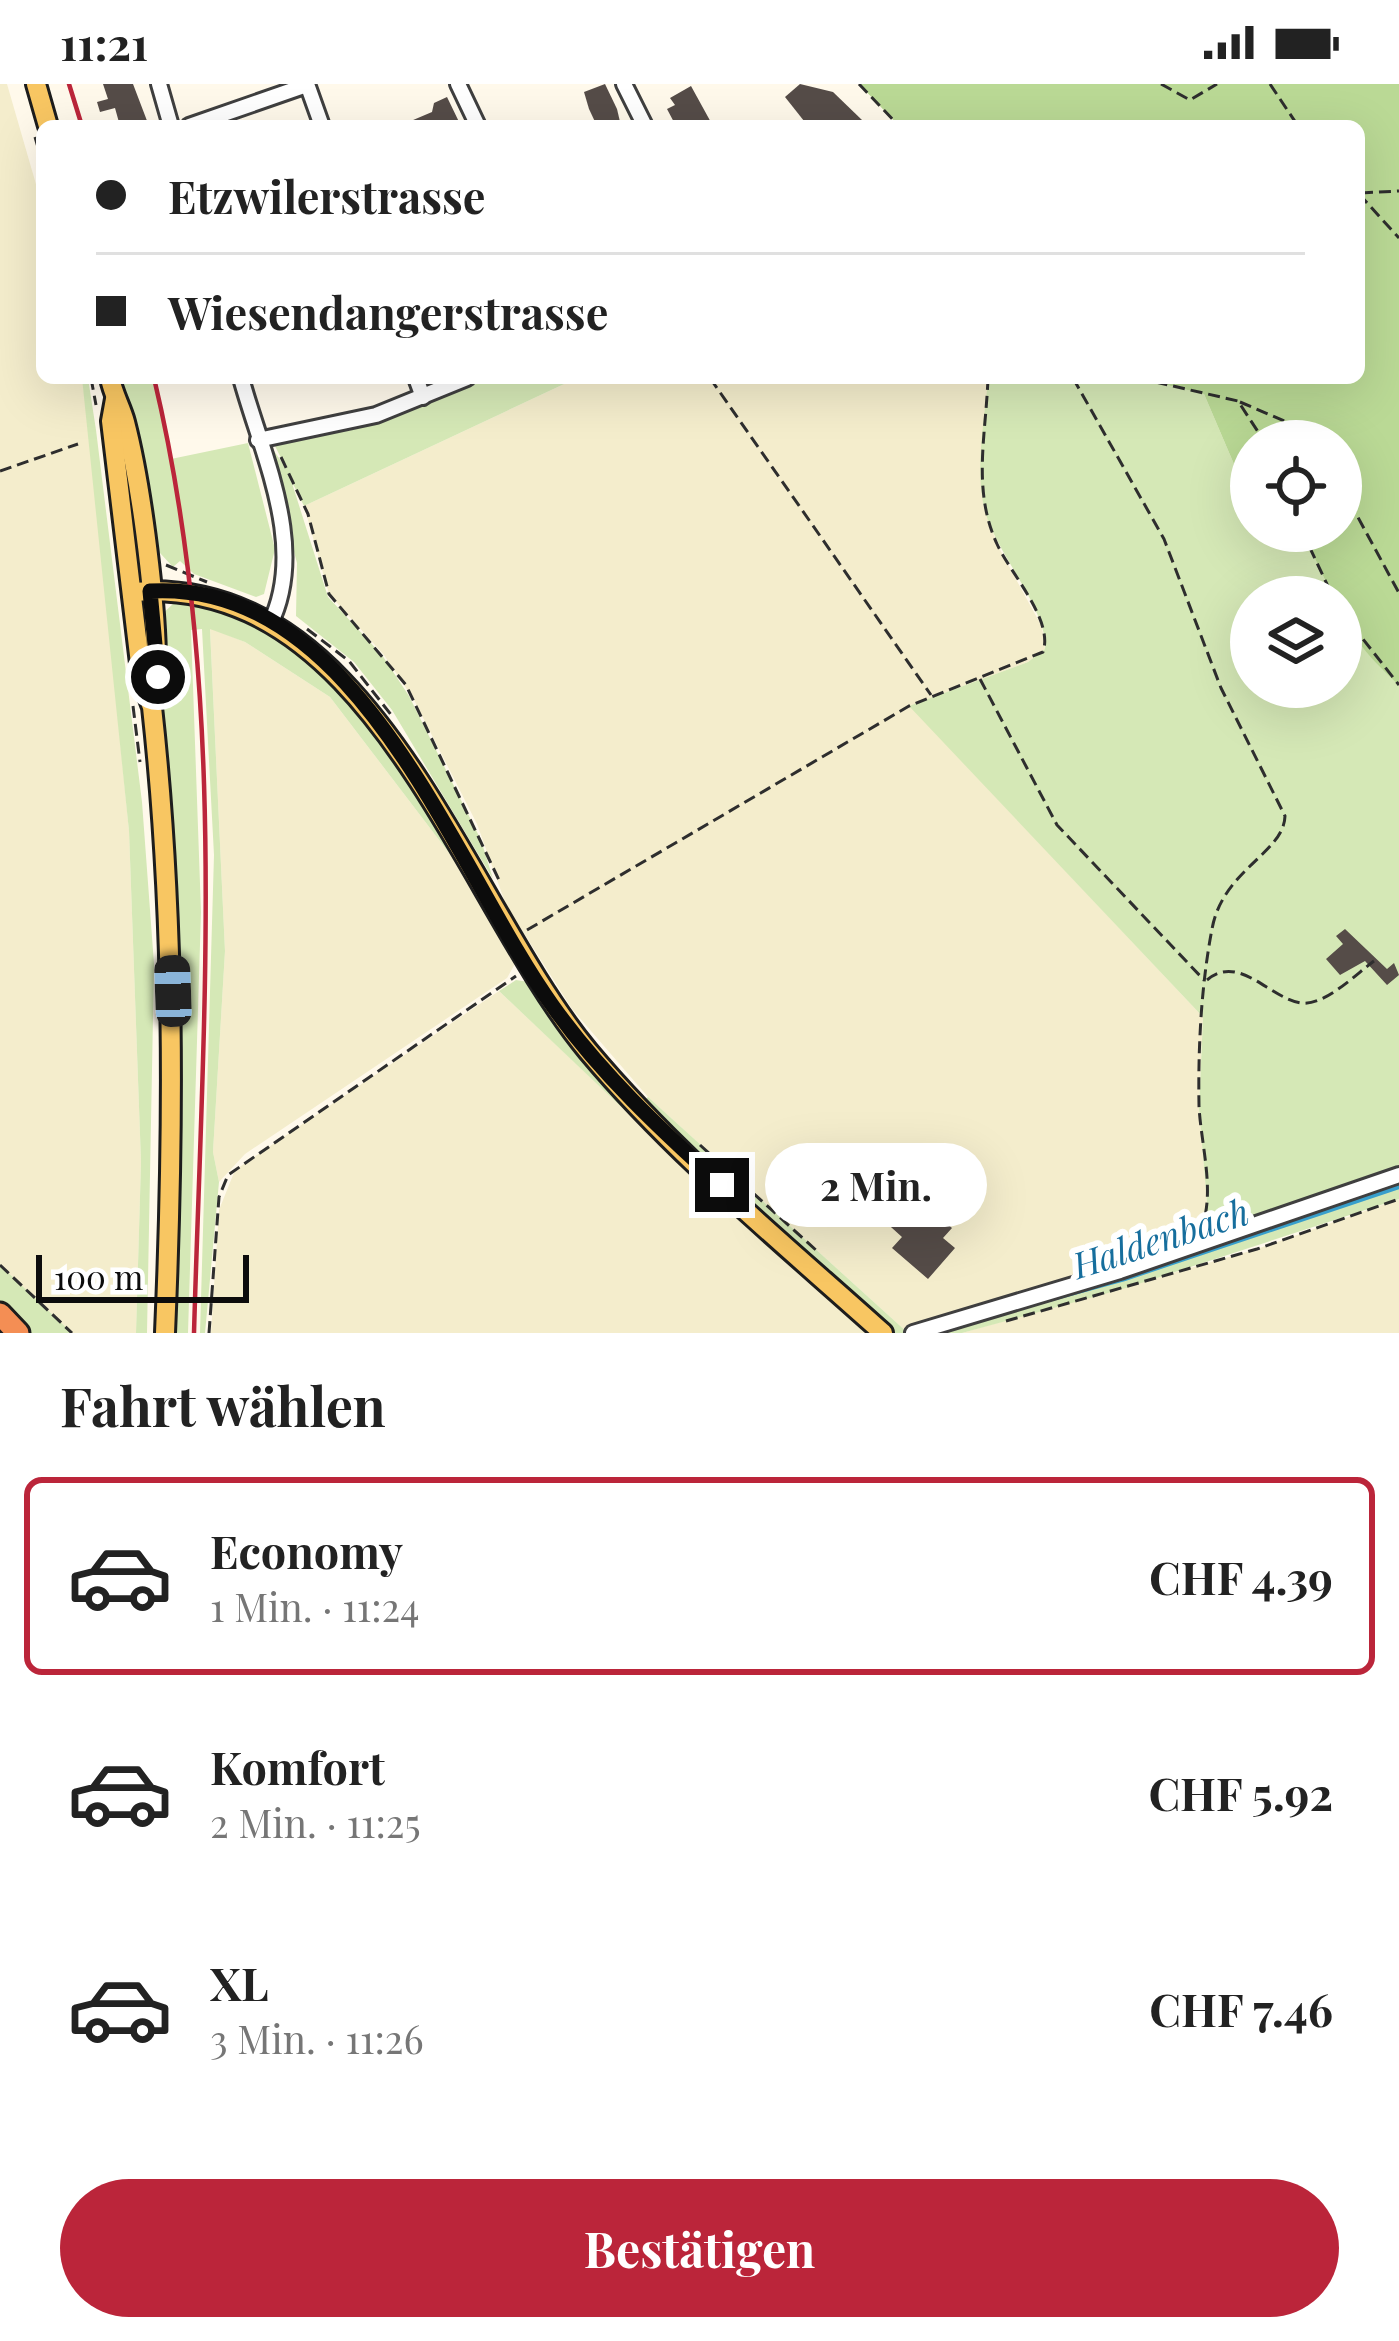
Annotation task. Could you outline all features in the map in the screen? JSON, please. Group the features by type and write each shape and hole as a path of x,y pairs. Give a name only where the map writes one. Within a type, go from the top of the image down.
{"highway":[{"path":"0,1314 18,1333"}],"main road":[{"path":"35,84 47,120"},
{"path":"111,384 115,399 111,421 141,592 143,707 174,1036 164,1333"},
{"path":"141,592 217,601 270,624 325,661 377,719 527,968 626,1094 883,1333"}],"street":[{"path":"159,84 169,120"},
{"path":"458,84 475,120"},
{"path":"624,84 642,120"},
{"path":"206,120 307,85 320,120"},
{"path":"243,384 287,550 284,587 270,624"},
{"path":"418,384 423,397"},
{"path":"258,440 352,421 453,384"},
{"path":"913,1333 1194,1245 1399,1174"}],"path":[{"path":"859,84 893,120"},
{"path":"1161,84 1190,100 1217,84"},
{"path":"1270,84 1294,120"},
{"path":"1365,193 1399,190"},
{"path":"1365,200 1399,238"},
{"path":"714,384 931,695"},
{"path":"522,933 931,695 1037,658 1046,640 998,546 983,505 988,384"},
{"path":"1076,384 1164,539 1221,688 1284,809 1278,839 1237,874 1221,898 1205,982 1199,1088 1207,1203 1194,1245"},
{"path":"1164,384 1238,401 1282,420"},
{"path":"1238,401 1250,420"},
{"path":"0,471 78,444"},
{"path":"286,467 308,514 329,594 384,655 415,700 501,886"},
{"path":"1362,525 1399,593"},
{"path":"159,554 176,574 219,585"},
{"path":"1362,638 1399,685"},
{"path":"979,679 1057,825 1205,982"},
{"path":"142,778 143,707"},
{"path":"1205,982 1217,973 1235,972 1302,1004 1323,998 1374,961"},
{"path":"209,1333 219,1197 227,1175 527,968"},
{"path":"699,1144 819,1253"},
{"path":"1003,1322 1280,1242 1399,1199"},
{"path":"0,1265 72,1333"}],"shaded area":[{"path":"0,84 7,84 36,184 36,384 83,384 91,443 129,831 141,1162 136,1333 72,1333 0,1265"},
{"path":"564,384 988,384 983,505 998,546 1042,627 1045,649 1028,662 910,706 1203,1017 1199,1109 1207,1203 1194,1245 908,1333 648,1097 572,1009 506,905 477,824 414,700 384,655 329,594 304,506"},
{"path":"210,628 245,642 330,697 462,870 516,962 507,978 245,1154 219,1182 213,1152 225,951"},
{"path":"499,991 693,1174 883,1333 211,1333 219,1210 235,1170"},
{"path":"1399,1199 1399,1333 962,1333 1257,1249"}],"green space":[{"path":"859,84 1399,84 1399,685 1362,646 1362,576 1323,576 1312,552 1362,552 1362,420 1230,420 1230,455 1204,394 1163,384 1365,384 1365,120 893,120"},
{"path":"83,384 89,384 96,430 142,802 154,964 147,1333 136,1333 141,1162 129,831"},
{"path":"122,384 155,384 171,459 248,443 275,549 264,594 256,597 194,574 180,561 173,567 147,539"},
{"path":"450,384 564,384 304,506 291,480 328,597 382,655 409,696 481,840 493,879 392,710 354,662 296,616 297,563 269,457 274,451 286,468 271,438 336,424"},
{"path":"987,384 1163,384 1204,394 1230,455 1230,552 1312,552 1323,576 1230,576 1230,708 1362,708 1362,638 1399,685 1399,1199 1126,1288 962,1333 913,1333 1194,1245 1207,1203 1199,1109 1203,1017 909,706 1028,662 1045,649 1039,617 991,527 980,462"},
{"path":"174,603 226,613 271,633 312,663 381,740 462,870 330,697 245,642 210,629 225,951 213,1152 219,1182 205,1333 200,1333 214,855 202,629 191,630 201,912 188,1333 173,1333 182,1011 158,618"},
{"path":"516,980 529,982 698,1170 693,1175 499,991"},
{"path":"648,1097 908,1333 883,1333 638,1106"},
{"path":"0,1265 72,1333 0,1333"}],"building":[{"path":"103,84 133,84 147,120 118,120 115,108 100,112 97,102 108,99"},
{"path":"605,84 620,120 594,120 584,92"},
{"path":"800,84 833,92 862,120 803,120 785,97"},
{"path":"691,86 710,120 673,120 667,109 675,105 670,98"},
{"path":"447,97 458,120 413,120 432,112 434,103"},
{"path":"1345,929 1387,969 1394,963 1399,975 1387,985 1365,961 1340,975 1326,959 1343,944 1336,936"},
{"path":"877,1160 952,1228 943,1238 955,1248 928,1279 892,1248 902,1237 850,1190"}],"waterway":[{"name":"Haldenbach","path":"1022,1307 1124,1279 1399,1187"}],"railway":[{"path":"69,84 80,120"},
{"path":"155,384 178,496 202,734 205,973 194,1333"}],"route":[{"path":"158,677 150,591 182,592 237,608 325,661 389,736 527,968 566,1024 626,1094 722,1185"}]}
